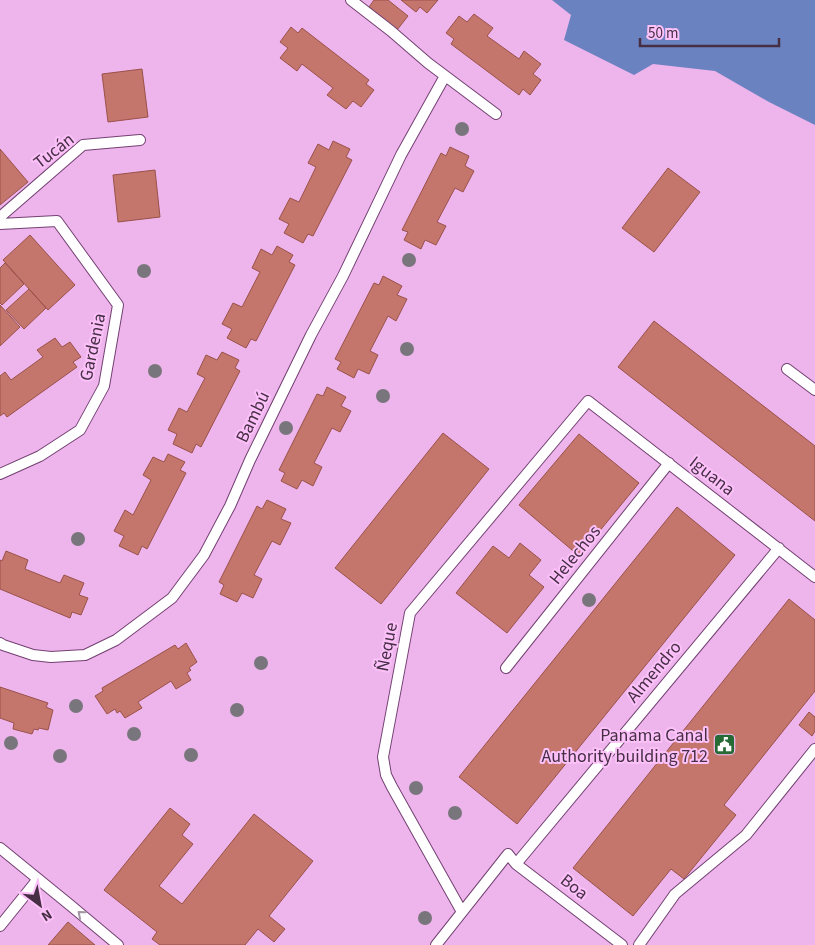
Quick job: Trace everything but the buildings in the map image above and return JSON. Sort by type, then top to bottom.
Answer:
[{"type":"lane","points":[[351,0],[392,31],[445,76],[496,114]]},
{"type":"lane","name":"Bambú","points":[[0,643],[33,655],[51,657],[85,655],[116,640],[172,598],[204,555],[230,506],[250,460],[343,276],[400,155],[445,76]]},
{"type":"lane","name":"Tucán","points":[[0,217],[83,146],[140,140]]},
{"type":"lane","name":"Gardenia","points":[[0,224],[57,221],[118,305],[104,386],[80,430],[40,456],[0,474]]},
{"type":"lane","points":[[787,369],[815,390]]},
{"type":"lane","name":"Iguana","points":[[588,401],[815,576]]},
{"type":"lane","name":"Ñeque","points":[[462,912],[386,775],[383,757],[410,613],[588,401]]},
{"type":"lane","name":"Helechos","points":[[506,668],[669,463]]},
{"type":"lane","name":"Almendro","points":[[516,864],[778,548]]},
{"type":"lane","points":[[639,945],[675,894],[746,835],[815,749]]},
{"type":"lane","points":[[0,848],[118,945]]},
{"type":"lane","name":"Boa","points":[[462,912],[508,854],[516,864],[622,945]]},
{"type":"lane","points":[[0,926],[38,879]]},
{"type":"lane","points":[[436,945],[462,912]]},
{"type":"water","points":[[552,0],[815,0],[815,125],[769,102],[715,71],[653,64],[634,75],[564,40],[571,15]]},
{"type":"place","name":"Panama Canal Authority building 712","points":[[724,745]]}]
